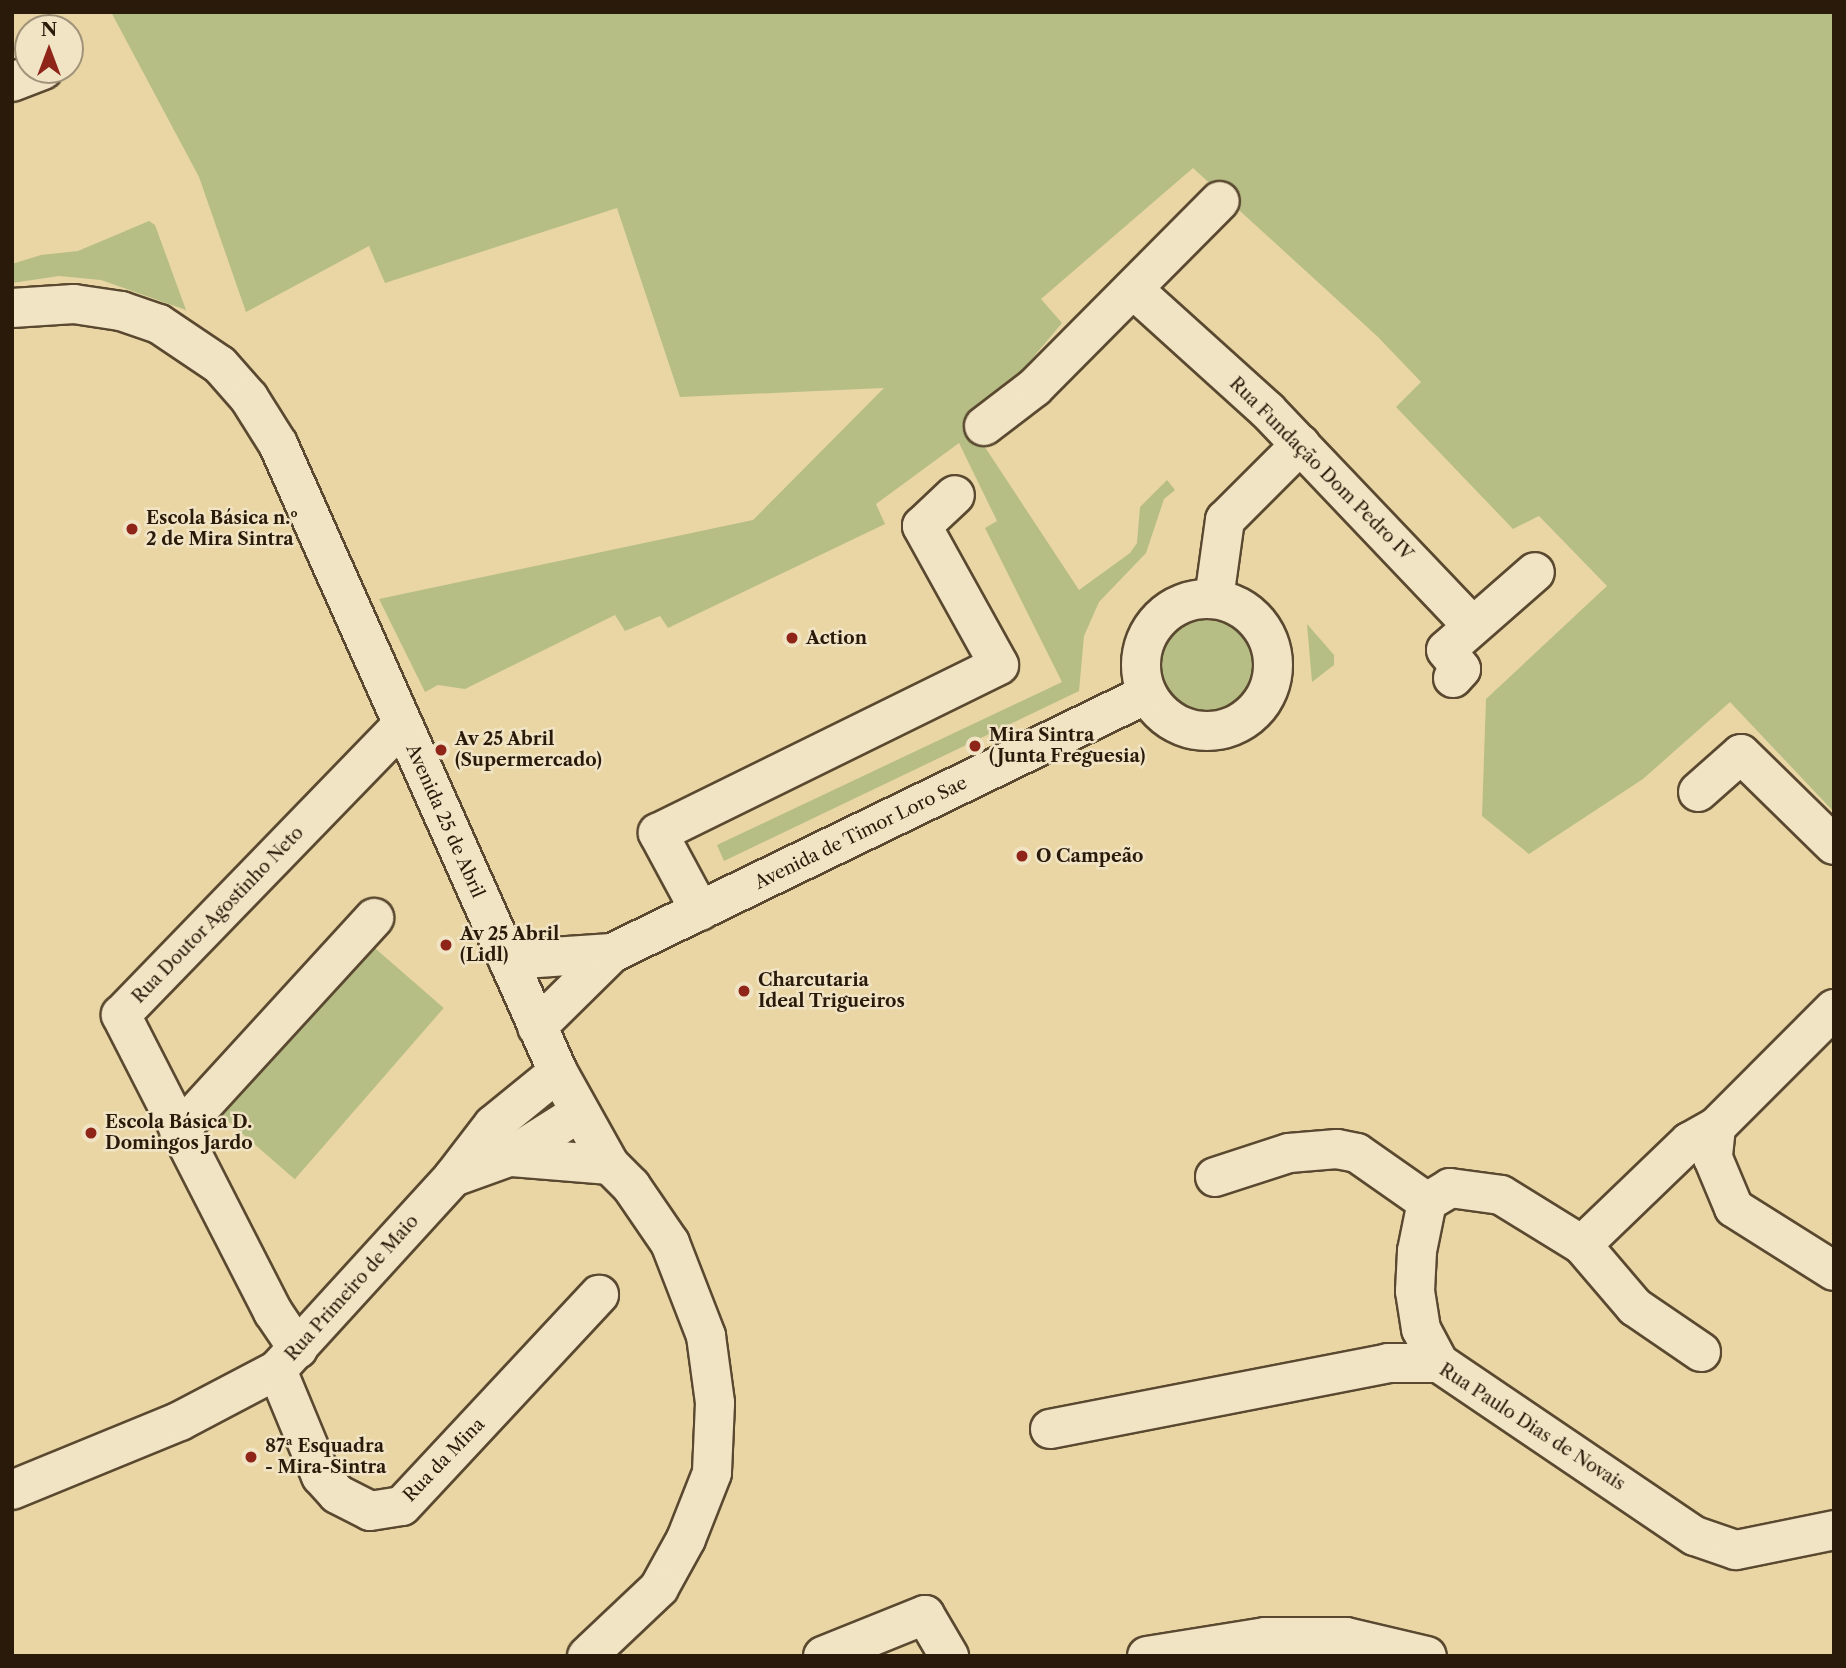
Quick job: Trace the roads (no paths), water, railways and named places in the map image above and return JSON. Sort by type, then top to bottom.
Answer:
[{"type":"street","points":[[984,426],[1035,387],[1220,201]]},
{"type":"street","name":"Rua Fundação Dom Pedro IV","points":[[1133,289],[1301,444],[1457,651],[1535,572]]},
{"type":"street","name":"Avenida 25 de Abril","points":[[12,307],[64,304],[121,312],[159,324],[220,365],[249,398],[278,444],[558,1072],[610,1166],[631,1186],[670,1243],[706,1336],[715,1402],[712,1473],[686,1539],[659,1588],[587,1656]]},
{"type":"street","points":[[1214,599],[1225,520],[1301,444]]},
{"type":"street","points":[[700,911],[658,833],[999,665],[922,526],[955,495]]},
{"type":"street","points":[[1214,599],[1238,606],[1264,632],[1274,668],[1268,692],[1254,712],[1233,727],[1208,732],[1173,721],[1147,694],[1142,654],[1148,635],[1175,607],[1214,599]]},
{"type":"street","name":"Avenida de Timor Loro Sae","points":[[537,1027],[612,953],[1147,694]]},
{"type":"street","name":"Rua Doutor Agostinho Neto","points":[[288,1359],[273,1312],[121,1015],[402,725]]},
{"type":"street","points":[[1698,792],[1741,754],[1834,845]]},
{"type":"street","points":[[179,1131],[374,918]]},
{"type":"street","name":"Avenida de Timor Loro Sae","points":[[508,960],[612,953]]},
{"type":"street","points":[[1582,1245],[1689,1142],[1716,1128],[1834,1009]]},
{"type":"street","name":"Rua Primeiro de Maio","points":[[12,1490],[180,1421],[288,1359],[453,1177],[494,1125],[558,1072]]},
{"type":"street","name":"Rua Primeiro de Maio","points":[[453,1177],[509,1157],[579,1113]]},
{"type":"street","points":[[1716,1128],[1713,1158],[1734,1208],[1834,1271]]},
{"type":"street","points":[[1215,1177],[1289,1153],[1337,1149],[1357,1153],[1427,1202]]},
{"type":"street","points":[[509,1157],[540,1156],[610,1166]]},
{"type":"street","points":[[1439,1363],[1421,1329],[1415,1291],[1417,1251],[1427,1202],[1450,1188],[1501,1195],[1582,1245],[1635,1307],[1701,1352]]},
{"type":"street","name":"Rua da Mina","points":[[288,1359],[321,1476],[337,1494],[370,1511],[402,1506],[599,1295]]},
{"type":"street","name":"Rua Paulo Dias de Novais","points":[[1050,1429],[1388,1363],[1439,1363],[1695,1536],[1736,1550],[1834,1530]]},
{"type":"street","points":[[823,1656],[925,1615],[949,1656]]},
{"type":"street","points":[[1147,1656],[1265,1637],[1346,1637],[1427,1656]]},
{"type":"place","name":"Escola Básica n.º 2 de Mira Sintra","points":[[132,529]]},
{"type":"place","name":"Action","points":[[792,638]]},
{"type":"place","name":"Mira Sintra (Junta Freguesia)","points":[[975,746]]},
{"type":"place","name":"Av 25 Abril (Supermercado)","points":[[441,750]]},
{"type":"place","name":"O Campeão","points":[[1022,856]]},
{"type":"place","name":"Av 25 Abril (Lidl)","points":[[446,945]]},
{"type":"place","name":"Charcutaria Ideal Trigueiros","points":[[744,991]]},
{"type":"place","name":"Escola Básica D. Domingos Jardo","points":[[91,1133]]},
{"type":"place","name":"87ª Esquadra - Mira-Sintra","points":[[251,1457]]}]
